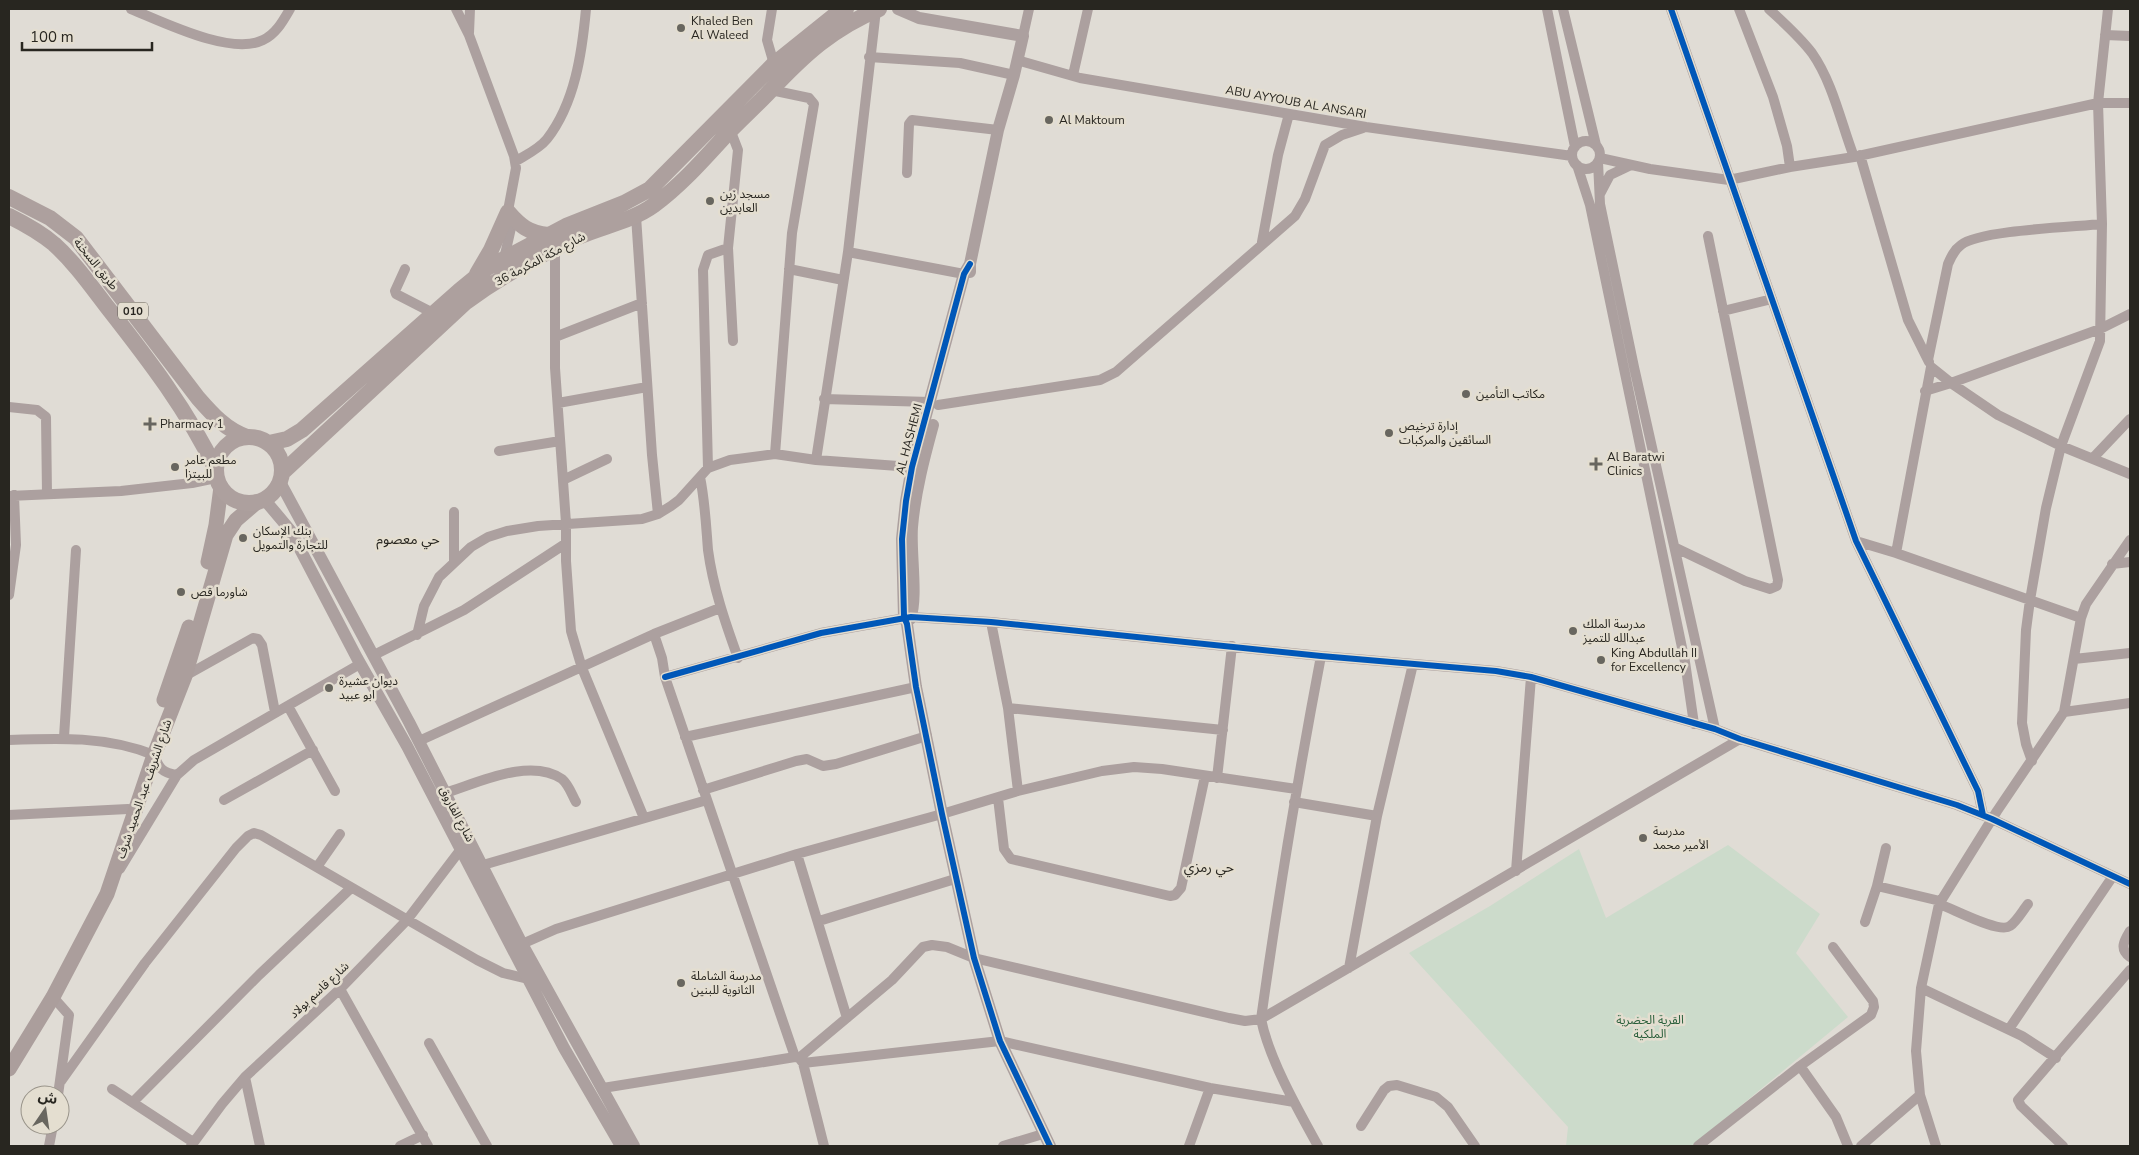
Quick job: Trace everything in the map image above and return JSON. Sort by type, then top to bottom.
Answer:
[{"type":"main road","name":"شارع مكة المكرمة 36","points":[[281,478],[466,302],[525,266],[566,226],[624,203],[650,189],[774,64],[835,15],[877,9]]},
{"type":"main road","name":"شارع مكة المكرمة 36","points":[[269,443],[287,439],[302,430],[475,278],[504,259],[551,242],[579,237],[636,216],[656,204],[686,178],[784,75],[854,12]]},
{"type":"main road","name":"طريق السخنة","points":[[9,197],[50,218],[76,238],[204,405],[234,432],[247,437]]},
{"type":"main road","points":[[475,278],[491,250],[508,212],[520,226],[551,242]]},
{"type":"main road","name":"طريق السخنة","points":[[9,216],[47,239],[73,263],[131,337],[180,405],[205,446],[218,479]]},
{"type":"main road","points":[[466,302],[472,289],[497,271],[504,259],[516,266],[525,266]]},
{"type":"main road","points":[[247,437],[258,438],[269,443],[277,452],[281,462],[281,478],[276,489],[261,500],[248,503],[228,495],[218,479],[217,462],[224,448],[238,438],[247,437]]},
{"type":"main road","name":"شارع الشريف عبد الحميد شرف","points":[[9,1069],[53,997],[101,907],[113,878],[208,563],[216,525],[218,479]]},
{"type":"main road","name":"شارع الشريف عبد الحميد شرف","points":[[9,1056],[74,944],[96,900],[150,753],[185,676],[226,535],[236,520],[261,500]]},
{"type":"street","points":[[131,9],[173,27],[236,46],[252,44],[263,40],[281,26],[290,9]]},
{"type":"street","points":[[456,9],[469,35],[516,161],[503,231],[502,250],[504,259]]},
{"type":"street","points":[[469,35],[470,9]]},
{"type":"street","points":[[516,161],[546,140],[568,100],[580,61],[586,9]]},
{"type":"street","points":[[772,9],[768,40],[774,64]]},
{"type":"street","points":[[816,460],[848,252],[869,57],[877,9]]},
{"type":"street","points":[[898,9],[919,18],[1023,36],[1029,9]]},
{"type":"street","points":[[1073,75],[1088,9]]},
{"type":"street","points":[[1547,9],[1575,156],[1590,205],[1685,662],[1694,724]]},
{"type":"street","points":[[1563,9],[1596,145],[1600,153],[1599,197],[1634,367],[1676,548],[1714,728]]},
{"type":"street","points":[[1671,9],[1856,541],[1978,791],[1987,817]]},
{"type":"street","points":[[1739,9],[1776,106],[1790,167]]},
{"type":"street","points":[[1769,9],[1805,44],[1813,55],[1836,104],[1857,156],[1908,320],[1929,364],[1951,383],[1998,415],[2061,446],[2130,474]]},
{"type":"street","points":[[2032,761],[2022,723],[2026,630],[2030,600],[2046,508],[2061,446],[2100,341],[2102,224],[2098,103],[2108,9]]},
{"type":"street","points":[[2105,35],[2130,36]]},
{"type":"street","name":"AL HASHEMI","points":[[1023,36],[998,130],[967,269],[970,275],[934,403],[912,467],[906,501],[908,619],[916,687],[955,879],[974,958],[1000,1041],[1043,1134]]},
{"type":"street","points":[[869,57],[960,63],[1014,75]]},
{"type":"street","name":"ABU AYYOUB AL ANSARI","points":[[1017,60],[1073,75],[1289,114],[1366,127],[1575,156]]},
{"type":"street","points":[[771,90],[809,98],[814,104],[797,194],[789,269],[775,454]]},
{"type":"street","points":[[1599,160],[1729,180],[1790,167],[1857,156],[2098,103],[2130,103]]},
{"type":"street","points":[[1262,242],[1278,155],[1289,114]]},
{"type":"street","points":[[907,173],[909,124],[912,120],[998,130]]},
{"type":"street","points":[[824,399],[934,403],[1100,380],[1116,372],[1262,242],[1295,216],[1305,199],[1325,145],[1342,135],[1366,127]]},
{"type":"street","points":[[729,131],[738,150],[728,248],[733,341]]},
{"type":"street","points":[[1575,156],[1582,141],[1596,145]]},
{"type":"street","points":[[1575,156],[1585,168],[1594,166],[1599,160]]},
{"type":"street","points":[[1599,197],[1610,175],[1632,165]]},
{"type":"street","points":[[636,216],[647,387],[658,514]]},
{"type":"street","points":[[1896,553],[1948,264],[1953,253],[1969,240],[1992,234],[2102,224]]},
{"type":"street","points":[[1676,548],[1745,581],[1770,590],[1777,586],[1778,580],[1708,236]]},
{"type":"street","points":[[551,242],[554,336],[564,480],[565,544],[570,627],[582,668],[644,818]]},
{"type":"street","points":[[708,468],[704,270],[708,255],[728,248]]},
{"type":"street","points":[[848,252],[967,269]]},
{"type":"street","points":[[405,268],[395,291],[396,294],[434,314]]},
{"type":"street","points":[[789,269],[843,280]]},
{"type":"street","points":[[1723,311],[1772,299]]},
{"type":"street","points":[[554,336],[642,303]]},
{"type":"street","points":[[1925,391],[2100,329],[2130,314]]},
{"type":"street","points":[[558,403],[647,387]]},
{"type":"street","name":"AL HASHEMI","points":[[907,533],[934,403]]},
{"type":"street","points":[[9,407],[37,410],[46,417],[47,494]]},
{"type":"street","points":[[2093,458],[2130,419]]},
{"type":"street","points":[[499,451],[560,441]]},
{"type":"street","points":[[417,635],[424,606],[439,577],[471,547],[488,537],[507,531],[566,523],[642,519],[658,514],[679,500],[708,468],[730,460],[775,454],[816,460],[912,467]]},
{"type":"street","points":[[564,480],[607,459]]},
{"type":"street","points":[[700,477],[705,504],[708,550],[720,608],[738,658]]},
{"type":"street","name":"شارع الفاروق","points":[[281,478],[483,865],[522,944],[634,1146]]},
{"type":"street","points":[[9,595],[16,545],[12,496],[121,491],[218,479]]},
{"type":"street","name":"شارع الفاروق","points":[[261,500],[290,530],[358,661],[407,746],[564,1048],[622,1146]]},
{"type":"street","points":[[454,512],[454,564]]},
{"type":"street","points":[[1936,1146],[1920,1095],[1916,1051],[1921,988],[1940,903],[1987,817],[2032,761],[2064,712],[2081,618],[2092,593],[2130,540]]},
{"type":"street","points":[[1856,541],[1896,553],[2081,618]]},
{"type":"street","points":[[113,878],[178,775],[194,760],[288,706],[372,651],[417,635],[464,610],[565,544]]},
{"type":"street","points":[[64,737],[76,550]]},
{"type":"street","points":[[2112,564],[2130,562]]},
{"type":"street","points":[[418,741],[654,634],[720,608]]},
{"type":"street","points":[[665,677],[738,658],[821,633],[908,619],[990,622],[1496,672],[1531,677],[1694,724],[1714,728],[1740,739],[1957,805],[1987,817],[2130,884]]},
{"type":"street","points":[[990,622],[1008,708],[1018,791]]},
{"type":"street","points":[[654,634],[662,658],[665,677],[732,875],[799,1059],[824,1146]]},
{"type":"street","points":[[185,676],[253,638],[258,639],[262,645],[275,712]]},
{"type":"street","points":[[1218,778],[1232,646]]},
{"type":"street","points":[[2074,659],[2130,653]]},
{"type":"street","points":[[1318,1146],[1294,1102],[1265,1036],[1261,1019],[1264,984],[1296,789],[1321,656]]},
{"type":"street","points":[[1348,968],[1377,816],[1413,664]]},
{"type":"street","points":[[1516,871],[1531,677]]},
{"type":"street","points":[[686,737],[916,687]]},
{"type":"street","points":[[2064,712],[2130,703]]},
{"type":"street","points":[[288,706],[335,791]]},
{"type":"street","points":[[1008,708],[1223,730]]},
{"type":"street","points":[[483,865],[644,818],[796,761],[807,759],[823,766],[836,764],[926,736]]},
{"type":"street","points":[[9,740],[64,737],[104,741],[150,753],[160,769],[178,775]]},
{"type":"street","points":[[799,1059],[892,980],[923,947],[932,945],[947,947],[974,958],[1229,1018],[1261,1019],[1740,739]]},
{"type":"street","points":[[224,800],[313,750]]},
{"type":"street","points":[[522,944],[556,929],[797,854],[1018,791],[1118,768],[1162,769],[1296,789]]},
{"type":"street","points":[[445,793],[513,772],[528,770],[542,772],[562,779],[567,784],[576,802]]},
{"type":"street","points":[[998,798],[1004,849],[1011,859],[1170,896],[1176,895],[1181,888],[1204,776]]},
{"type":"street","points":[[1294,802],[1377,816]]},
{"type":"street","points":[[9,814],[128,809]]},
{"type":"street","points":[[61,1081],[181,916],[248,836],[257,833],[490,967],[528,979]]},
{"type":"street","points":[[317,868],[340,834]]},
{"type":"street","points":[[1865,922],[1877,886],[1886,848]]},
{"type":"street","name":"شارع قاسم بولاد","points":[[192,1144],[222,1104],[245,1078],[340,989],[407,920],[461,850]]},
{"type":"street","points":[[797,854],[819,921],[847,1018]]},
{"type":"street","points":[[2009,1029],[2113,876]]},
{"type":"street","points":[[819,921],[955,879]]},
{"type":"street","points":[[1877,886],[1940,903],[1992,926],[2003,928],[2010,926],[2028,904]]},
{"type":"street","points":[[133,1102],[259,975],[352,888]]},
{"type":"street","points":[[2130,931],[2124,940],[2123,947],[2124,952],[2130,957]]},
{"type":"street","points":[[1698,1146],[1800,1066],[1871,1014],[1873,1011],[1873,1001],[1833,947]]},
{"type":"street","points":[[2063,1146],[2021,1106],[2018,1100],[2130,970]]},
{"type":"street","points":[[1921,988],[2009,1029],[2056,1058]]},
{"type":"street","points":[[340,989],[428,1146]]},
{"type":"street","points":[[53,997],[69,1015],[60,1085]]},
{"type":"street","points":[[603,1088],[799,1059],[1000,1041],[1210,1088],[1294,1102]]},
{"type":"street","points":[[564,1048],[576,1042]]},
{"type":"street","points":[[429,1043],[487,1146]]},
{"type":"street","points":[[1800,1066],[1836,1117],[1848,1146]]},
{"type":"street","points":[[245,1078],[260,1146]]},
{"type":"street","points":[[1361,1126],[1384,1090],[1389,1086],[1397,1085],[1436,1097],[1448,1107],[1475,1146]]},
{"type":"street","points":[[1188,1146],[1210,1088]]},
{"type":"street","points":[[112,1089],[192,1144]]},
{"type":"street","points":[[1861,1146],[1920,1095]]},
{"type":"street","points":[[1003,1146],[1043,1134],[1050,1146]]},
{"type":"street","points":[[400,1146],[423,1135]]},
{"type":"green space","name":"القرية الحضرية الملكية","points":[[1728,845],[1820,914],[1796,953],[1848,1017],[1692,1146],[1566,1146],[1568,1127],[1409,953],[1490,906],[1579,849],[1606,918]]},
{"type":"cycle path","points":[[1671,9],[1856,541],[1978,791],[1983,815]]},
{"type":"cycle path","points":[[970,264],[964,274],[912,467],[902,539],[904,617],[907,624],[916,687],[942,814],[974,958],[1000,1041],[1050,1146]]},
{"type":"cycle path","points":[[665,677],[821,633],[911,617],[991,622],[1321,656],[1496,671],[1531,677],[1715,729],[1740,739],[1957,805],[1992,819],[2130,884]]},
{"type":"place","name":"Khaled Ben Al Waleed","points":[[681,28]]},
{"type":"place","name":"Al Maktoum","points":[[1049,120]]},
{"type":"place","name":"مسجد زين العابدين","points":[[710,201]]},
{"type":"place","name":"مكاتب التأمين","points":[[1466,394]]},
{"type":"place","name":"Pharmacy 1","points":[[150,424]]},
{"type":"place","name":"إدارة ترخيص السائقين والمركبات","points":[[1389,433]]},
{"type":"place","name":"Al Baratwi Clinics","points":[[1596,464]]},
{"type":"place","name":"مطعم عامر للبيتزا","points":[[175,467]]},
{"type":"place","name":"بنك الإسكان للتجارة والتمويل","points":[[243,538]]},
{"type":"place","name":"شاورما قص","points":[[181,592]]},
{"type":"place","name":"مدرسة الملك عبدالله للتميز","points":[[1573,631]]},
{"type":"place","name":"King Abdullah II for Excellency","points":[[1601,660]]},
{"type":"place","name":"ديوان عشيرة ابو عبيد","points":[[329,688]]},
{"type":"place","name":"مدرسة الأمير محمد","points":[[1643,838]]},
{"type":"place","name":"مدرسة الشاملة الثانوية للبنين","points":[[681,983]]},
{"type":"district","name":"حي معصوم","points":[[408,539]]},
{"type":"district","name":"حي رمزي","points":[[1209,867]]}]
